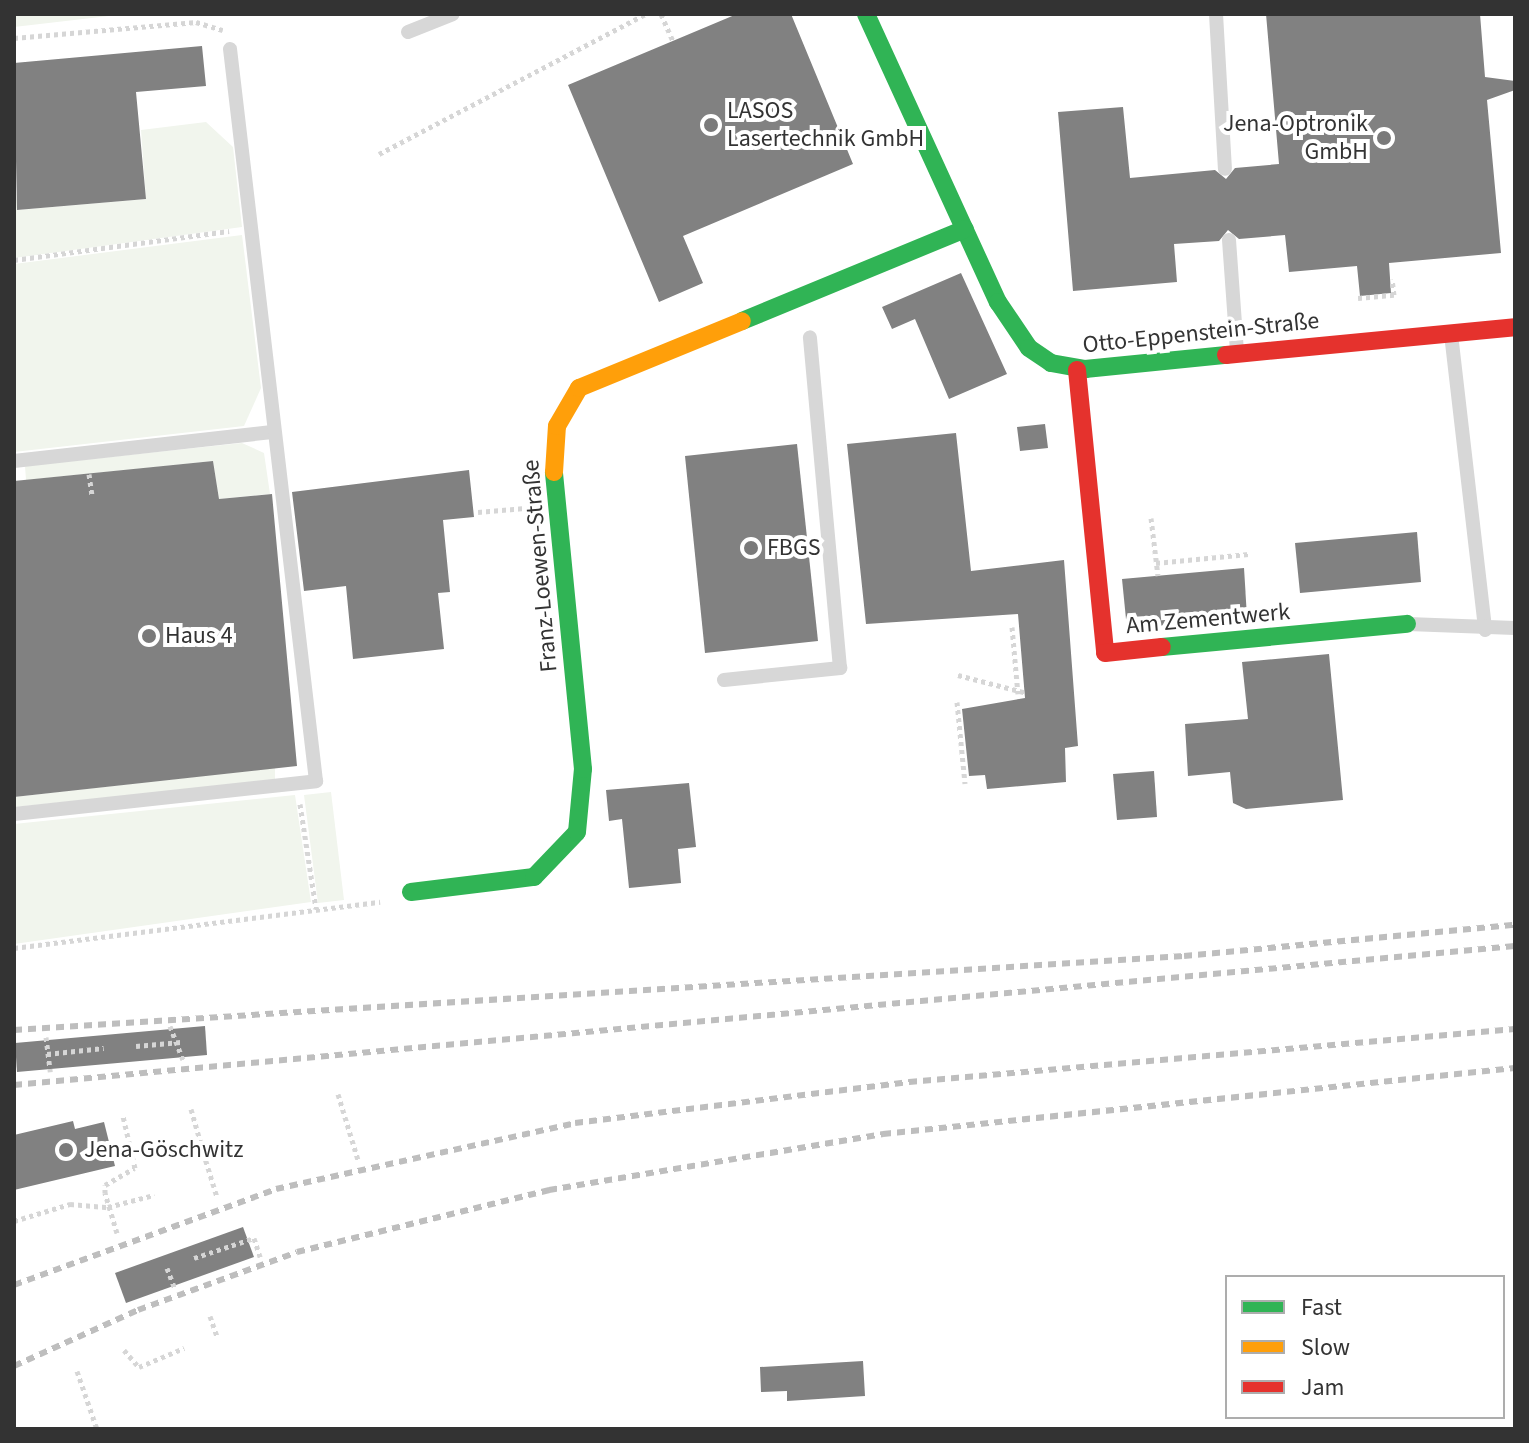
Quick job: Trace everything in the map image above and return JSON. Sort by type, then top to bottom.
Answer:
[{"type":"street","name":"Otto-Eppenstein-Straße","points":[[866,14],[1012,327],[1038,356],[1077,370],[1515,327]]},
{"type":"street","name":"Franz-Loewen-Straße","points":[[411,892],[534,877],[577,832],[583,769],[552,456],[557,426],[579,388],[965,229]]},
{"type":"street","name":"Am Zementwerk","points":[[1077,370],[1105,653],[1407,624]]},
{"type":"lane","points":[[408,32],[453,14]]},
{"type":"lane","points":[[1216,14],[1225,169]]},
{"type":"lane","points":[[14,814],[316,781],[230,49]]},
{"type":"lane","points":[[1229,240],[1237,353]]},
{"type":"lane","points":[[1451,333],[1485,630]]},
{"type":"lane","points":[[724,680],[840,668],[810,337]]},
{"type":"lane","points":[[14,461],[274,432]]},
{"type":"lane","points":[[1407,624],[1485,630],[1515,628]]},
{"type":"path","points":[[379,154],[646,14]]},
{"type":"path","points":[[661,14],[673,41]]},
{"type":"path","points":[[14,38],[211,22],[227,35],[230,49]]},
{"type":"path","points":[[14,260],[250,228]]},
{"type":"path","points":[[1358,298],[1376,300],[1394,295],[1392,279]]},
{"type":"path","points":[[478,512],[514,509]]},
{"type":"path","points":[[1151,518],[1158,576]]},
{"type":"path","points":[[1156,563],[1249,554]]},
{"type":"path","points":[[1012,627],[1018,694]]},
{"type":"path","points":[[958,675],[1018,694],[1027,693]]},
{"type":"path","points":[[957,702],[965,784]]},
{"type":"path","points":[[297,783],[316,909]]},
{"type":"path","points":[[14,948],[396,901],[411,892]]},
{"type":"path","points":[[170,1026],[181,1042],[183,1060]]},
{"type":"path","points":[[46,1037],[50,1072]]},
{"type":"path","points":[[136,1046],[181,1042]]},
{"type":"path","points":[[47,1054],[104,1048]]},
{"type":"path","points":[[338,1094],[358,1160]]},
{"type":"path","points":[[191,1109],[217,1197]]},
{"type":"path","points":[[117,1233],[108,1207],[105,1185],[135,1168],[123,1116]]},
{"type":"path","points":[[172,1153],[201,1145]]},
{"type":"path","points":[[14,1221],[70,1204],[108,1207],[154,1195]]},
{"type":"path","points":[[194,1258],[254,1238],[260,1257]]},
{"type":"path","points":[[167,1268],[175,1289]]},
{"type":"path","points":[[210,1316],[217,1336]]},
{"type":"path","points":[[124,1350],[139,1367],[184,1348]]},
{"type":"path","points":[[77,1371],[97,1429]]},
{"type":"shaded area","points":[[14,14],[126,14],[14,27]]},
{"type":"shaded area","points":[[206,122],[233,147],[242,227],[14,258],[14,174],[18,210],[146,199],[141,130]]},
{"type":"shaded area","points":[[242,235],[261,388],[244,426],[14,452],[14,264]]},
{"type":"shaded area","points":[[242,443],[264,453],[270,494],[219,499],[213,461],[26,480],[25,466]]},
{"type":"shaded area","points":[[275,768],[275,781],[14,807],[14,797]]},
{"type":"shaded area","points":[[331,792],[344,900],[318,903],[304,795]]},
{"type":"shaded area","points":[[295,795],[311,902],[14,944],[14,824]]},
{"type":"building","name":"LASOS Lasertechnik GmbH","points":[[737,14],[791,14],[853,164],[683,236],[703,283],[659,302],[568,85]]},
{"type":"building","name":"Jena-Optronik GmbH","points":[[1266,14],[1480,14],[1485,77],[1515,81],[1515,90],[1487,100],[1501,253],[1389,263],[1391,293],[1360,296],[1357,266],[1289,272],[1285,235],[1239,239],[1228,230],[1219,241],[1174,244],[1177,282],[1073,291],[1058,112],[1123,107],[1130,178],[1215,170],[1226,179],[1235,168],[1279,164]]},
{"type":"building","points":[[202,46],[206,86],[136,92],[146,199],[17,210],[14,63]]},
{"type":"building","points":[[961,273],[1007,374],[949,399],[915,319],[892,329],[882,307]]},
{"type":"building","points":[[1045,424],[1048,448],[1020,451],[1017,427]]},
{"type":"building","points":[[956,433],[971,571],[1064,560],[1078,746],[1065,748],[1066,782],[987,789],[985,775],[969,776],[962,709],[1025,698],[1018,614],[866,624],[847,444]]},
{"type":"building","name":"FBGS","points":[[797,444],[818,641],[705,653],[685,456]]},
{"type":"building","name":"Haus 4","points":[[213,461],[219,499],[272,494],[297,766],[14,797],[14,481]]},
{"type":"building","points":[[469,470],[474,517],[443,520],[450,592],[438,593],[444,649],[353,659],[346,586],[304,591],[292,492]]},
{"type":"building","points":[[1417,532],[1421,582],[1300,593],[1295,543]]},
{"type":"building","points":[[1244,568],[1247,617],[1127,629],[1122,579]]},
{"type":"building","points":[[1329,654],[1343,800],[1246,809],[1233,803],[1230,772],[1188,776],[1185,724],[1248,719],[1242,662]]},
{"type":"building","points":[[1154,771],[1157,817],[1117,820],[1113,774]]},
{"type":"building","points":[[689,783],[696,847],[678,849],[681,883],[629,888],[622,819],[609,821],[606,790]]},
{"type":"building","points":[[205,1026],[207,1055],[17,1072],[15,1043]]},
{"type":"building","points":[[73,1121],[75,1129],[104,1122],[115,1166],[14,1190],[14,1135]]},
{"type":"building","points":[[243,1227],[254,1257],[126,1303],[115,1273]]},
{"type":"building","points":[[863,1361],[865,1396],[787,1401],[787,1391],[761,1392],[760,1367]]},
{"type":"railway","points":[[14,1030],[1184,956],[1515,925]]},
{"type":"railway","points":[[14,1085],[1515,946]]},
{"type":"railway","points":[[14,1285],[276,1189],[575,1123],[909,1082],[1515,1029]]},
{"type":"railway","points":[[14,1366],[138,1310],[297,1252],[549,1190],[883,1134],[1515,1068]]},
{"type":"traffic: fast","points":[[866,14],[998,302],[1029,348],[1051,363],[1085,369],[1226,355]]},
{"type":"traffic: fast","points":[[742,321],[965,229]]},
{"type":"traffic: fast","points":[[411,892],[534,877],[577,832],[583,769],[554,472]]},
{"type":"traffic: fast","points":[[1162,647],[1407,624]]},
{"type":"traffic: slow","points":[[554,472],[557,426],[579,388],[742,321]]},
{"type":"traffic: jam","points":[[1226,355],[1515,327]]},
{"type":"traffic: jam","points":[[1077,370],[1105,653],[1162,647]]},
{"type":"place","name":"LASOS Lasertechnik GmbH","points":[[711,125]]},
{"type":"place","name":"Jena-Optronik GmbH","points":[[1384,138]]},
{"type":"place","name":"FBGS","points":[[751,548]]},
{"type":"place","name":"Haus 4","points":[[149,636]]},
{"type":"place","name":"Jena-Göschwitz","points":[[66,1150]]}]
